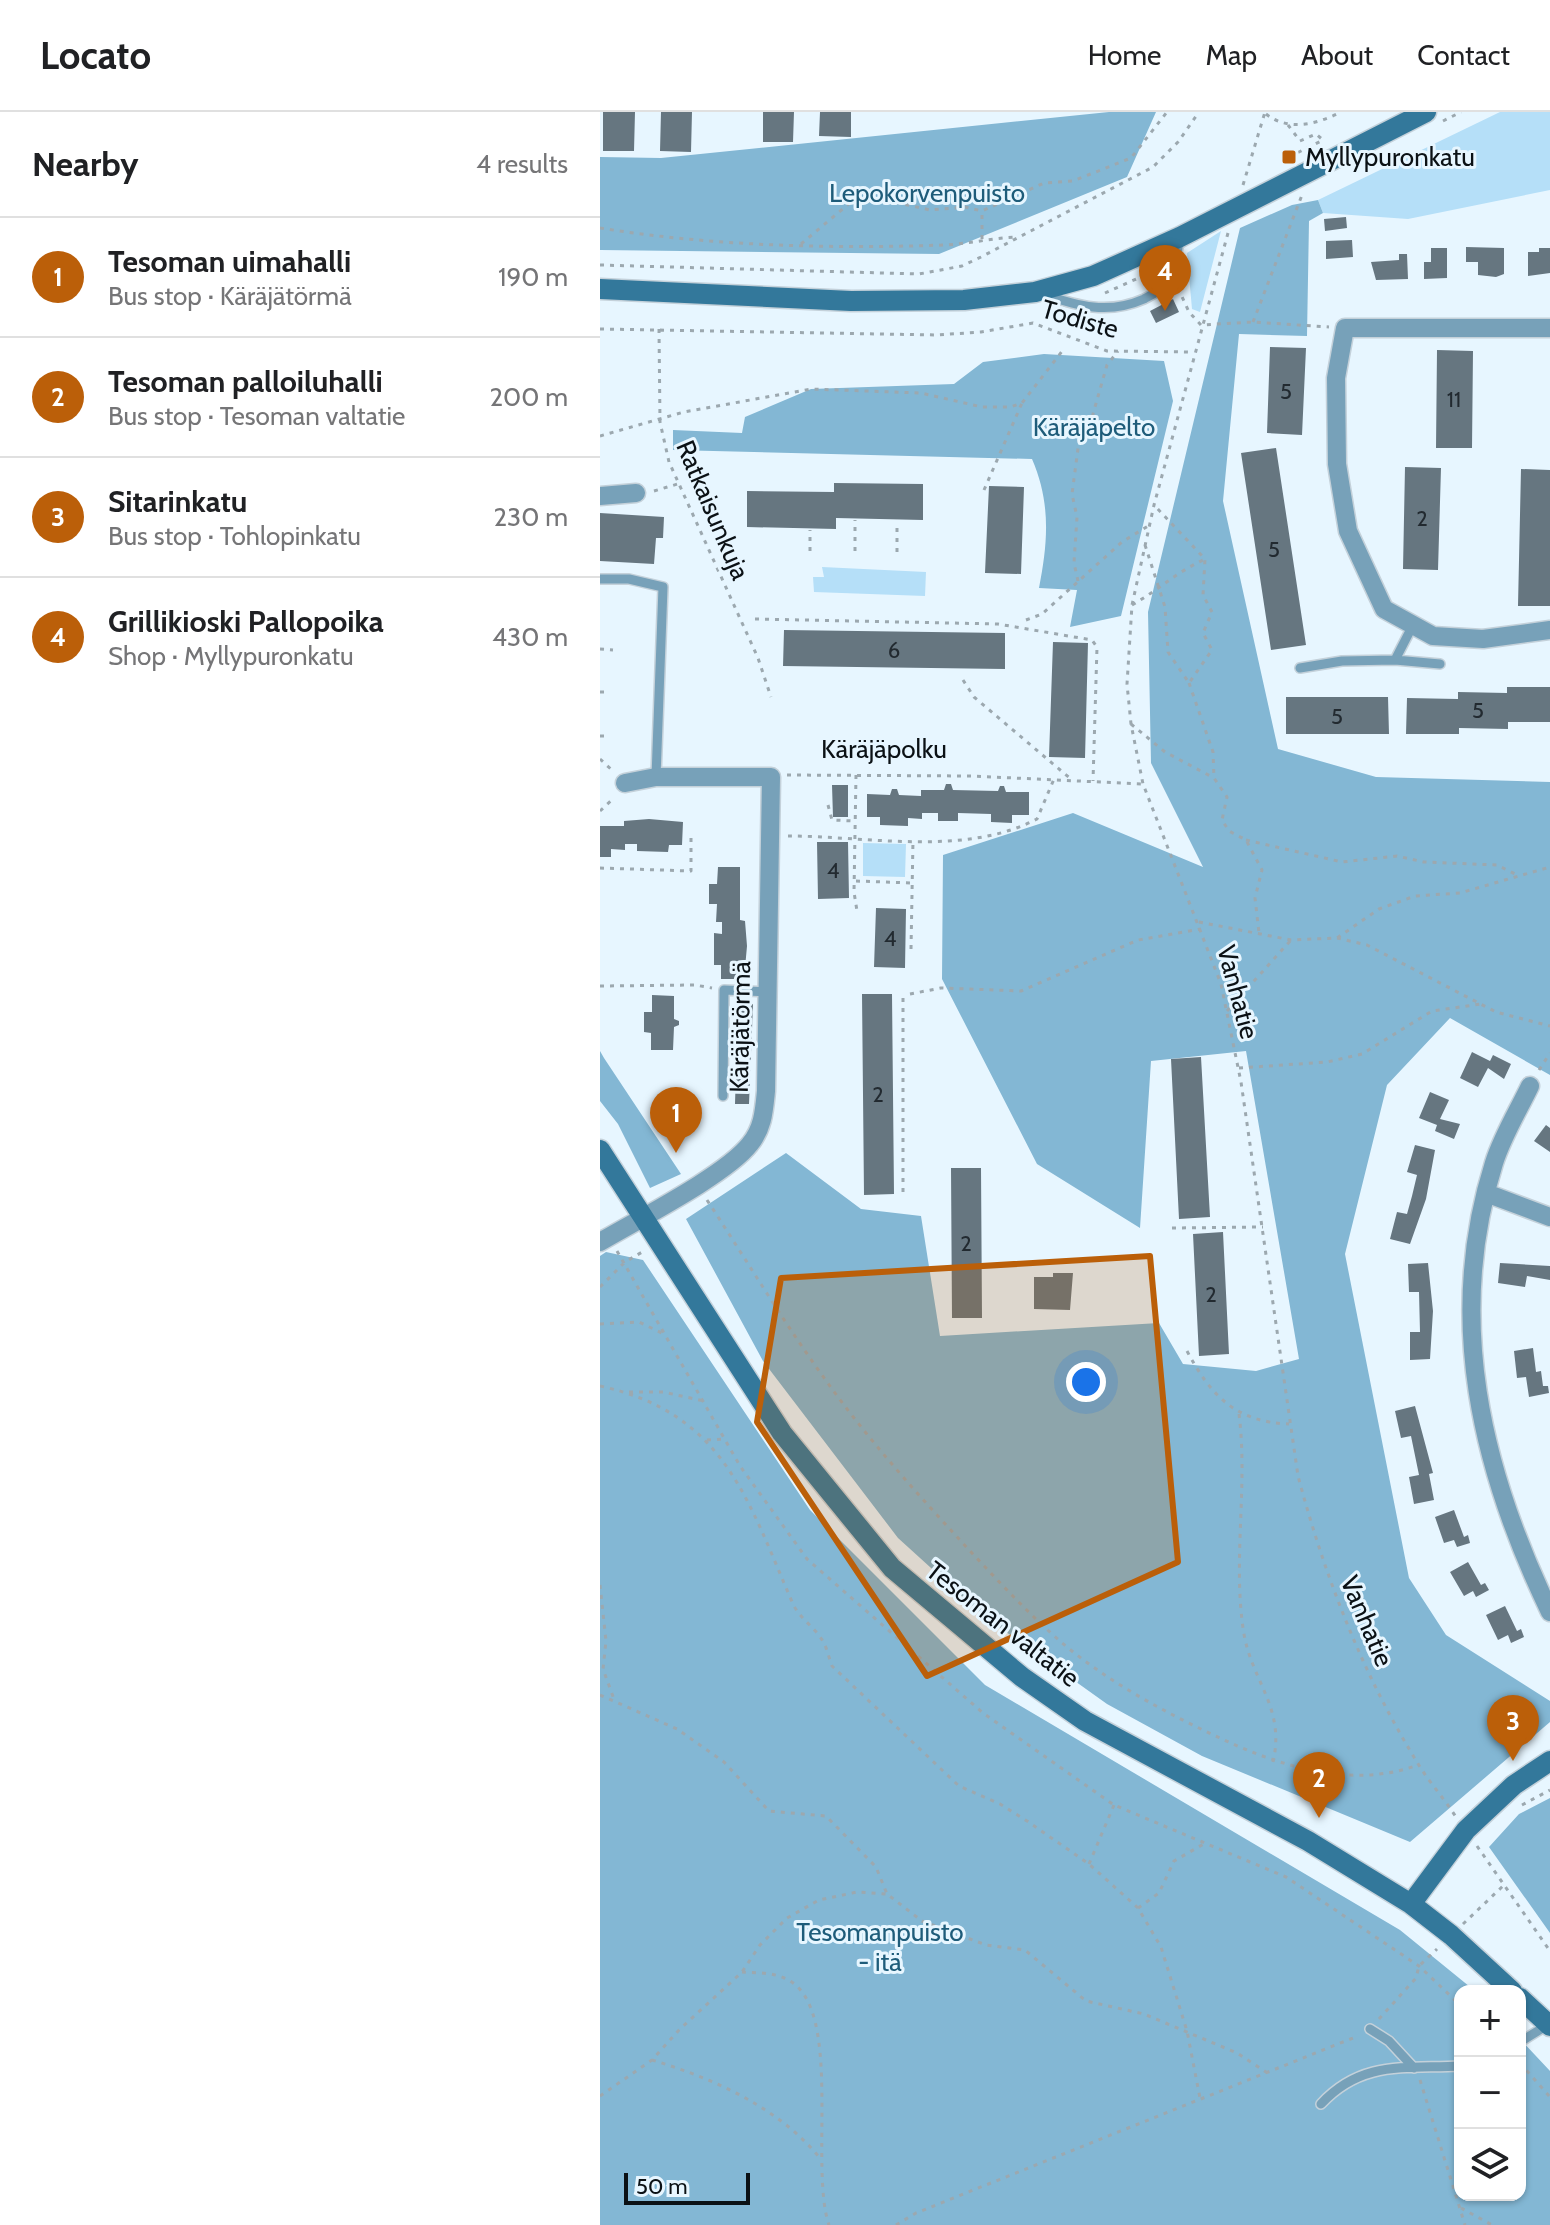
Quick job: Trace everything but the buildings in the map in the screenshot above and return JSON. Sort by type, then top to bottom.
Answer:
[{"type":"main road","points":[[600,289],[851,301],[964,300],[1035,292],[1093,276],[1430,119]]},
{"type":"main road","points":[[600,299],[678,295]]},
{"type":"main road","name":"Tesoman valtatie","points":[[600,1150],[657,1244],[782,1433],[892,1568],[1022,1677],[1085,1721],[1308,1841],[1411,1904],[1451,1935],[1505,1985]]},
{"type":"main road","points":[[1411,1904],[1466,1830],[1514,1785],[1550,1761]]},
{"type":"main road","points":[[1526,2004],[1549,2025]]},
{"type":"street","points":[[1550,328],[1345,328],[1336,378],[1337,464],[1348,531],[1384,609],[1433,636],[1483,639],[1550,630]]},
{"type":"street","points":[[600,496],[636,493]]},
{"type":"street","points":[[625,783],[656,777],[771,777]]},
{"type":"street","name":"Käräjätörmä","points":[[600,1242],[736,1157],[759,1129],[766,1091],[771,777]]},
{"type":"street","points":[[1530,1086],[1495,1160],[1486,1193],[1471,1262],[1469,1314],[1475,1384],[1502,1489],[1550,1612]]},
{"type":"street","points":[[1486,1193],[1550,1217]]},
{"type":"lane","points":[[1035,292],[1081,306],[1118,309],[1151,295],[1168,280],[1180,237]]},
{"type":"lane","points":[[600,579],[629,579],[663,587],[656,777]]},
{"type":"lane","points":[[1395,660],[1413,625]]},
{"type":"lane","points":[[1300,668],[1342,661],[1395,660],[1440,664]]},
{"type":"lane","points":[[723,1096],[724,990],[767,992]]},
{"type":"lane","points":[[1526,2038],[1549,2025]]},
{"type":"lane","points":[[1370,2029],[1389,2041],[1414,2068]]},
{"type":"lane","points":[[1321,2104],[1337,2088],[1367,2072],[1454,2066]]},
{"type":"path","points":[[799,245],[851,202],[890,201],[930,210],[965,207],[982,211],[1044,183],[1073,181],[1131,158],[1167,112]]},
{"type":"path","points":[[600,265],[919,274],[962,266],[1153,167],[1178,142],[1199,112]]},
{"type":"path","points":[[1240,192],[1265,112],[1288,125],[1300,141],[1316,134],[1323,140],[1289,157]]},
{"type":"path","points":[[1288,125],[1310,123],[1341,112]]},
{"type":"path","points":[[1430,119],[1461,112]]},
{"type":"path","points":[[1253,322],[1301,196],[1313,185]]},
{"type":"path","points":[[982,211],[982,239]]},
{"type":"path","name":"Vanhatie","points":[[1231,224],[1154,505],[1132,605],[1127,650],[1131,724],[1143,784],[1202,929],[1227,1011],[1263,1227],[1298,1476],[1331,1586],[1385,1707],[1418,1765],[1550,1951]]},
{"type":"path","points":[[600,228],[651,236],[799,245],[948,245],[1021,237]]},
{"type":"path","points":[[1105,293],[1154,271]]},
{"type":"path","points":[[1168,280],[1201,325],[1253,322],[1345,328]]},
{"type":"path","name":"Todiste","points":[[600,329],[909,334],[981,332],[1033,323],[1092,347],[1118,351],[1195,352]]},
{"type":"path","name":"Ratkaisunkuja","points":[[659,329],[660,422],[669,462],[758,658],[771,697]]},
{"type":"path","points":[[984,490],[1022,403],[1063,350]]},
{"type":"path","points":[[1078,581],[1074,563],[1077,517],[1072,494],[1079,441],[1089,428],[1107,365],[1118,351]]},
{"type":"path","points":[[600,436],[660,422],[684,412],[811,389],[921,393],[982,407],[1010,407],[1022,403]]},
{"type":"path","points":[[636,493],[681,483]]},
{"type":"path","points":[[1154,505],[1205,559],[1203,595],[1212,612],[1203,633],[1212,650],[1189,683]]},
{"type":"path","points":[[855,520],[855,551]]},
{"type":"path","points":[[897,523],[897,552]]},
{"type":"path","points":[[1026,620],[1042,614],[1122,542],[1149,525]]},
{"type":"path","points":[[810,530],[810,551]]},
{"type":"path","points":[[1145,545],[1161,588],[1168,652],[1189,683],[1213,752],[1214,778]]},
{"type":"path","points":[[1132,605],[1161,588],[1171,575],[1205,559]]},
{"type":"path","points":[[755,619],[998,624],[1092,640],[1097,647],[1093,781]]},
{"type":"path","points":[[600,649],[613,650]]},
{"type":"path","points":[[963,680],[974,697],[1073,780]]},
{"type":"path","points":[[600,692],[610,692]]},
{"type":"path","points":[[1131,724],[1165,752],[1214,778],[1227,797],[1222,820],[1229,831],[1246,840],[1342,862],[1397,856],[1424,862],[1497,865],[1517,875]]},
{"type":"path","points":[[600,736],[610,736]]},
{"type":"path","points":[[856,775],[854,881],[857,911]]},
{"type":"path","name":"Käräjäpolku","points":[[771,777],[856,775],[1143,784]]},
{"type":"path","points":[[769,835],[983,839],[1037,819],[1054,779]]},
{"type":"path","points":[[600,811],[625,783]]},
{"type":"path","points":[[828,805],[832,820],[855,821]]},
{"type":"path","points":[[600,868],[691,871],[691,833]]},
{"type":"path","points":[[911,949],[913,840]]},
{"type":"path","points":[[1246,840],[1262,870],[1255,898],[1259,933]]},
{"type":"path","points":[[1337,938],[1379,909],[1415,896],[1460,893],[1550,867]]},
{"type":"path","points":[[854,881],[912,883]]},
{"type":"path","points":[[1198,922],[1291,940],[1337,938],[1367,945],[1496,1012],[1550,1026]]},
{"type":"path","points":[[910,994],[941,988],[1021,991],[1138,940],[1202,929]]},
{"type":"path","points":[[1227,1011],[1291,940]]},
{"type":"path","points":[[600,986],[695,985],[724,990]]},
{"type":"path","points":[[903,992],[903,1192]]},
{"type":"path","points":[[1238,1068],[1327,1062],[1362,1054],[1432,1011],[1481,1004]]},
{"type":"path","points":[[1530,1086],[1550,1053]]},
{"type":"path","points":[[702,1194],[826,1381],[867,1434],[1017,1601],[1062,1642],[1114,1681],[1174,1716],[1273,1762],[1337,1774],[1400,1772],[1418,1765]]},
{"type":"path","points":[[1172,1228],[1263,1227]]},
{"type":"path","points":[[600,1287],[625,1262],[657,1244]]},
{"type":"path","points":[[600,1324],[639,1322],[666,1335]]},
{"type":"path","points":[[1187,1351],[1211,1393],[1239,1414],[1289,1424]]},
{"type":"path","points":[[600,1386],[625,1392],[680,1418],[707,1440],[747,1495],[795,1609],[823,1641],[832,1666],[959,1786],[1000,1804],[1089,1864],[1138,1908],[1161,1947],[1187,2031],[1200,2098]]},
{"type":"path","points":[[625,1392],[663,1392],[704,1401]]},
{"type":"path","points":[[1239,1414],[1243,1445],[1240,1587],[1243,1630],[1251,1664],[1276,1716],[1278,1738],[1273,1762]]},
{"type":"path","points":[[707,1440],[725,1439]]},
{"type":"path","points":[[600,1585],[606,1629],[603,1669],[615,1702]]},
{"type":"path","points":[[600,1695],[677,1729],[712,1754],[769,1811],[826,1816],[876,1867],[887,1894],[922,1921],[986,1945],[1025,1950],[1086,2001],[1144,2014],[1187,2031],[1237,2053],[1269,2074]]},
{"type":"path","points":[[1515,1808],[1550,1790]]},
{"type":"path","points":[[1089,1864],[1114,1805]]},
{"type":"path","points":[[1478,1849],[1488,1836]]},
{"type":"path","points":[[1138,1908],[1159,1893],[1174,1861],[1207,1842]]},
{"type":"path","points":[[600,2096],[652,2060],[679,2030],[742,1972],[760,1945],[787,1918],[819,1900],[857,1892],[887,1894]]},
{"type":"path","points":[[1543,1942],[1550,1936]]},
{"type":"path","points":[[896,2225],[916,2213],[1200,2098],[1269,2074],[1370,2029],[1416,1978],[1419,1966],[1454,1999]]},
{"type":"path","points":[[742,1972],[765,1973],[790,1981],[806,1997],[817,2018],[821,2048],[821,2159],[829,2225]]},
{"type":"path","points":[[652,2060],[702,2075],[767,2112],[821,2159]]},
{"type":"path","points":[[1526,2070],[1550,2097]]},
{"type":"path","points":[[1424,2090],[1465,2225]]},
{"type":"path","points":[[1461,2208],[1492,2225]]},
{"type":"highlighted area","points":[[1150,1256],[1178,1562],[927,1676],[757,1422],[781,1278]]},
{"type":"shaded area","points":[[1500,112],[1550,112],[1550,190],[1408,219],[1323,213],[1318,200]]},
{"type":"shaded area","points":[[1221,231],[1200,312],[1192,309],[1187,253]]},
{"type":"shaded area","points":[[822,567],[926,572],[925,596],[814,592],[813,577],[824,577]]},
{"type":"shaded area","points":[[863,843],[906,844],[905,877],[863,876]]},
{"type":"green space","name":"Lepokorvenpuisto","points":[[1109,112],[1156,112],[1127,177],[939,254],[600,250],[600,157],[661,158]]},
{"type":"green space","points":[[1318,200],[1323,213],[1309,221],[1307,336],[1239,334],[1223,501],[1278,749],[1376,777],[1550,782],[1550,1075],[1450,1018],[1387,1085],[1345,1254],[1409,1578],[1446,1635],[1550,1701],[1550,1722],[1410,1842],[1202,1756],[1107,1704],[985,1617],[898,1538],[763,1361],[686,1219],[786,1153],[861,1209],[921,1216],[940,1336],[1159,1323],[1183,1364],[1256,1371],[1299,1359],[1246,1051],[1151,1061],[1140,1228],[1037,1164],[942,979],[943,855],[1073,813],[1203,867],[1151,763],[1148,612],[1240,228],[1292,205]]},
{"type":"green space","name":"Käräjäpelto","points":[[1044,354],[1164,361],[1173,401],[1121,616],[1070,627],[1077,590],[1039,588],[1046,523],[1042,491],[1032,459],[673,450],[673,430],[742,433],[745,417],[811,389],[954,384],[983,362]]},
{"type":"green space","points":[[600,1051],[681,1174],[650,1188],[618,1124],[600,1101]]},
{"type":"green space","name":"Tesomanpuisto - itä","points":[[606,1252],[643,1260],[810,1510],[985,1685],[1400,1930],[1468,1985],[1454,1985],[1454,2201],[1526,2201],[1526,2045],[1550,2071],[1550,2225],[600,2225],[600,1256]]},
{"type":"green space","points":[[1550,1798],[1550,1933],[1489,1847],[1519,1814]]},
{"type":"place","name":"Myllypuronkatu","points":[[1289,157]]},
{"type":"place","name":"Grillikioski Pallopoika","points":[[1165,311]]},
{"type":"place","name":"Tesoman uimahalli","points":[[676,1153]]},
{"type":"place","name":"Sitarinkatu","points":[[1513,1761]]},
{"type":"place","name":"Tesoman palloiluhalli","points":[[1319,1818]]}]
